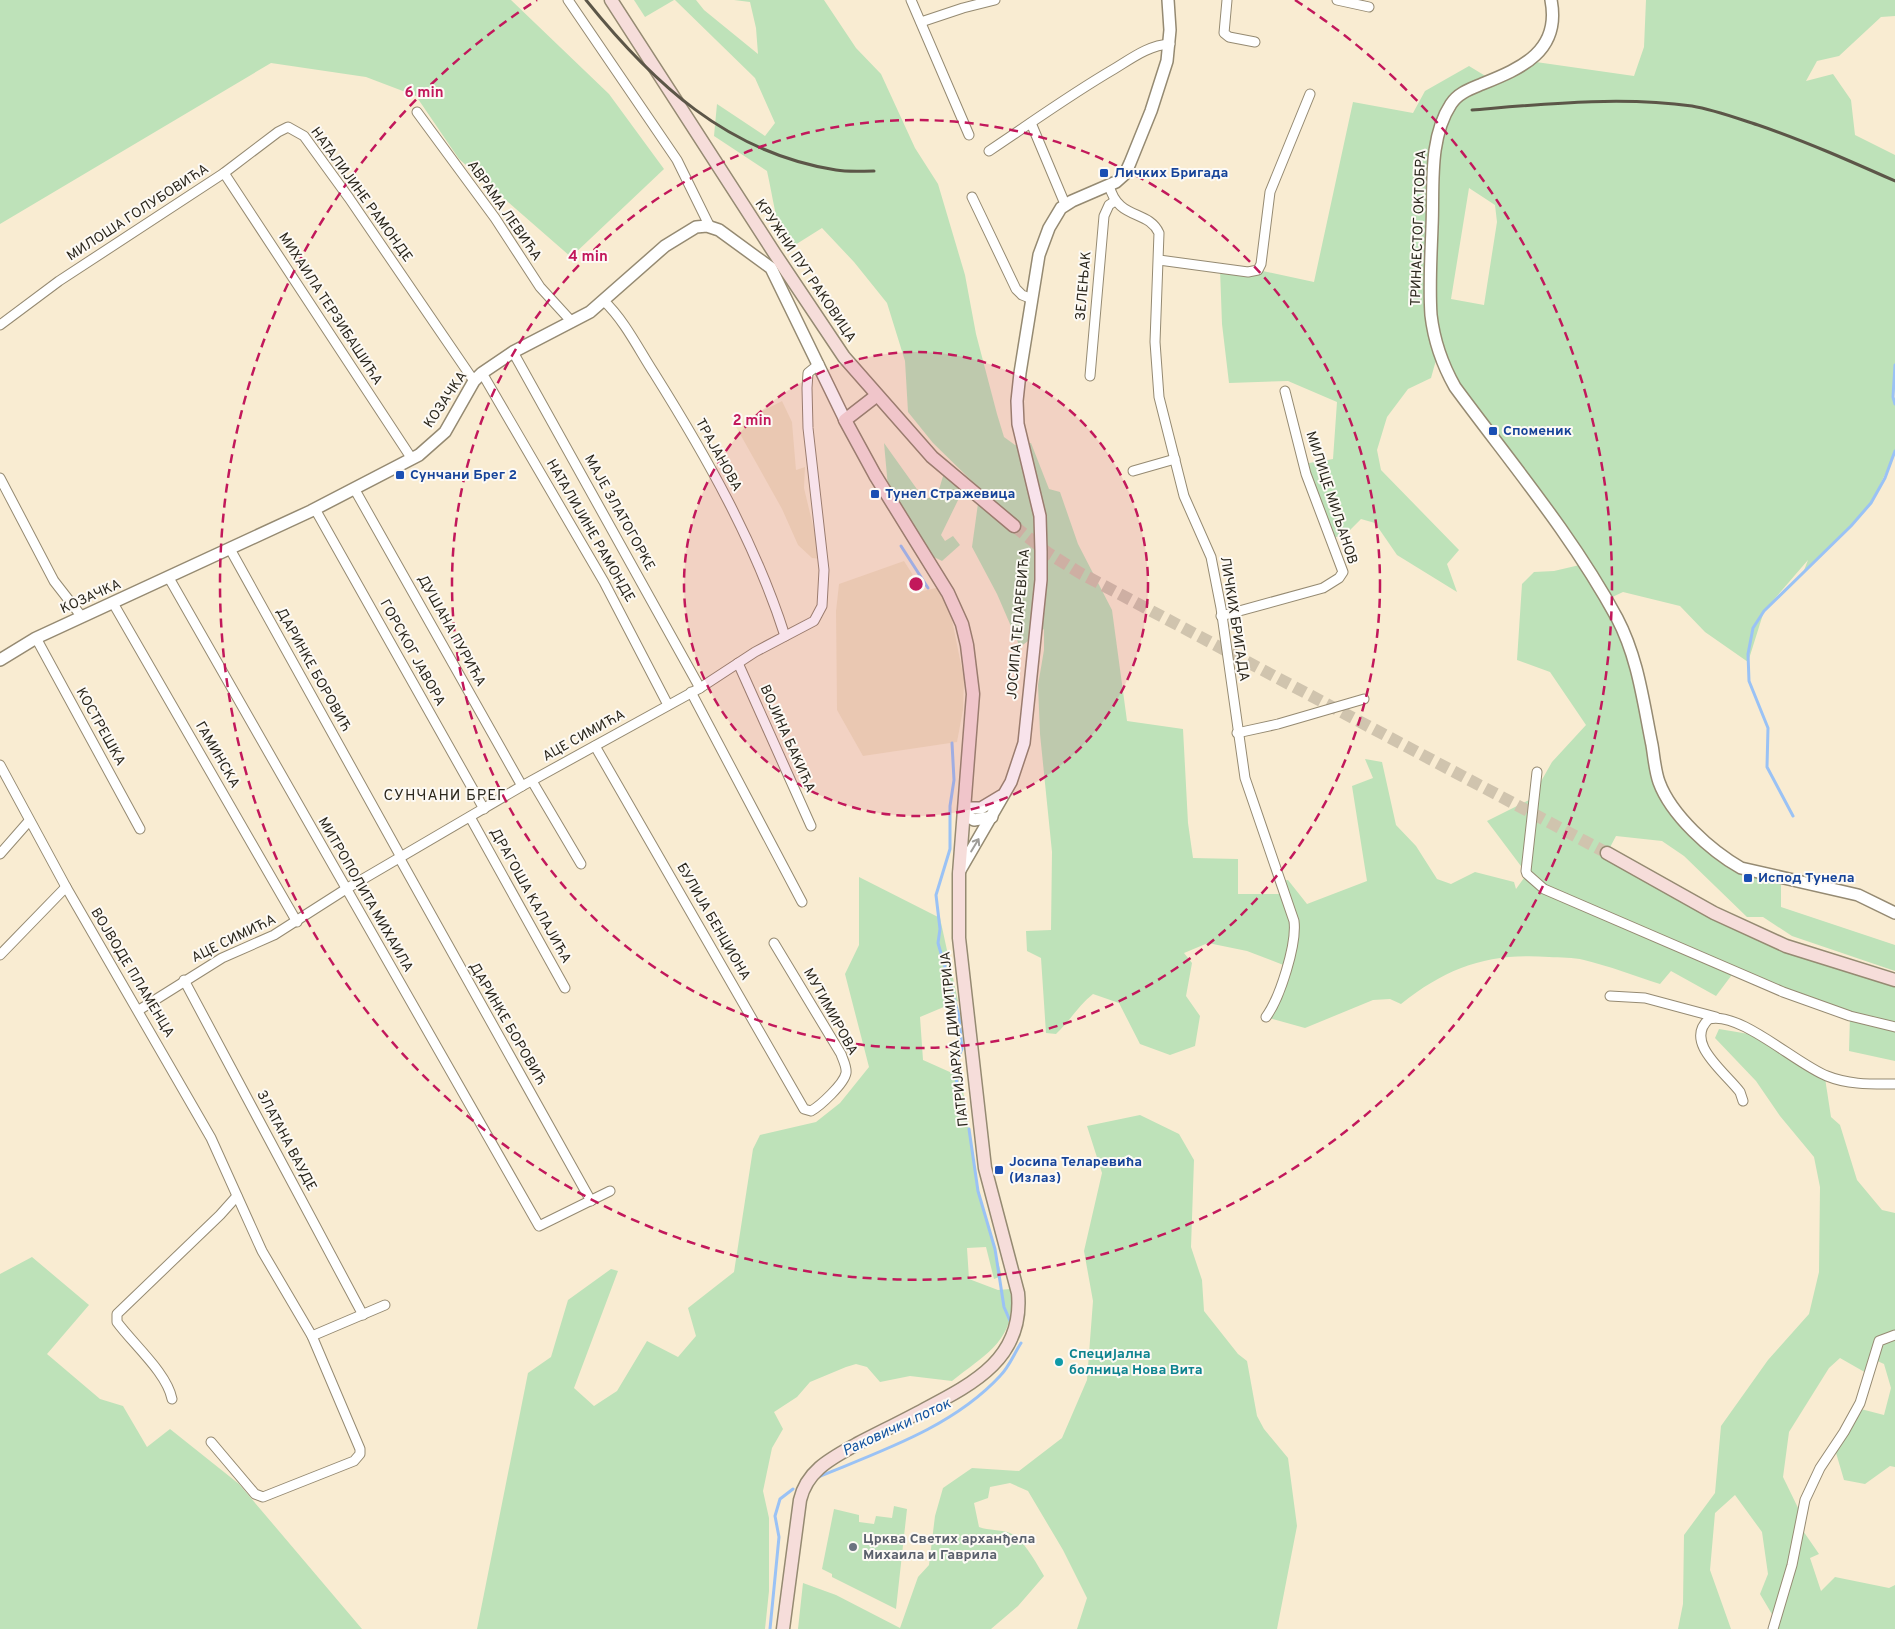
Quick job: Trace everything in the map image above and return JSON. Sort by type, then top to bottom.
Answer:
[{"type":"main road","name":"КРУЖНИ ПУТ РАКОВИЦА","points":[[611,0],[844,357],[876,396],[932,457],[1014,526]]},
{"type":"main road","points":[[845,420],[876,396]]},
{"type":"main road","name":"ПАТРИЈАРХА ДИМИТРИЈА","points":[[782,1629],[800,1500],[806,1481],[818,1467],[838,1454],[952,1395],[979,1378],[998,1361],[1008,1346],[1019,1314],[1018,1293],[990,1186],[982,1146],[959,938],[958,874],[973,694],[970,660],[962,624],[938,575],[875,475],[845,420]]},
{"type":"main road","points":[[1607,853],[1714,913],[1769,939],[1812,955],[1895,980]]},
{"type":"street","points":[[568,0],[677,160],[710,227],[723,233],[771,268],[819,364]]},
{"type":"street","points":[[911,0],[968,135]]},
{"type":"street","points":[[921,22],[979,2],[995,0]]},
{"type":"street","points":[[1031,123],[1065,204],[1121,178],[1130,163],[1165,72],[1170,44],[1168,0]]},
{"type":"street","points":[[1226,0],[1224,33],[1229,37],[1255,42]]},
{"type":"street","points":[[1338,0],[1369,7]]},
{"type":"street","name":"ТРИНАЕСТОГ ОКТОБРА","points":[[1551,0],[1552,21],[1548,40],[1544,47],[1522,66],[1463,92],[1450,105],[1444,119],[1436,148],[1433,180],[1432,315],[1438,352],[1455,387],[1554,518],[1596,582],[1626,638],[1635,659],[1659,781],[1670,804],[1686,824],[1728,861],[1741,868],[1858,895],[1895,913]]},
{"type":"street","points":[[989,151],[1080,89],[1154,46],[1170,44]]},
{"type":"street","points":[[1159,260],[1248,272],[1258,270],[1261,264],[1270,192],[1310,94]]},
{"type":"street","name":"АВРАМА ЛЕВИЋА","points":[[417,112],[495,218],[540,287],[572,322]]},
{"type":"street","name":"МИЛОША ГОЛУБОВИЋА","points":[[0,325],[59,281],[224,173],[285,127],[292,128]]},
{"type":"street","name":"НАТАЛИЈИНЕ РАМОНДЕ","points":[[292,128],[304,136],[478,377],[600,573],[668,705]]},
{"type":"street","name":"МИХАИЛА ТЕРЗИБАШИЋА","points":[[224,173],[412,459]]},
{"type":"street","points":[[1109,185],[1115,201]]},
{"type":"street","points":[[972,197],[1016,289],[1022,295],[1032,299]]},
{"type":"street","name":"ЛИЧКИХ БРИГАДА","points":[[1115,201],[1157,228],[1160,239],[1155,360],[1159,397],[1184,496],[1209,552],[1221,616],[1245,778],[1295,926],[1282,987],[1266,1017]]},
{"type":"street","name":"ЗЕЛЕЊАК","points":[[1090,376],[1104,216],[1109,205],[1115,201]]},
{"type":"street","name":"ЈОСИПА ТЕЛАРЕВИЋА","points":[[958,874],[1005,793],[1016,769],[1024,743],[1041,580],[1040,516],[1018,424],[1020,373],[1039,255],[1052,221],[1065,204]]},
{"type":"street","name":"КОЗАЧКА","points":[[0,660],[36,638],[169,578],[355,490],[412,459],[445,432],[478,377],[514,352],[572,322],[604,301],[635,271],[677,237],[696,227],[710,227]]},
{"type":"street","name":"ТРАЈАНОВА","points":[[604,301],[630,335],[719,481],[771,596],[785,636]]},
{"type":"street","name":"МАЈЕ ЗЛАТОГОРКЕ","points":[[514,352],[700,688]]},
{"type":"street","name":"ПАТРИЈАРХА ДИМИТРИЈА","points":[[819,364],[832,398],[845,420]]},
{"type":"street","name":"АЦЕ СИМИЋА","points":[[139,1010],[184,980],[222,958],[274,935],[297,922],[346,889],[522,786],[700,688],[738,663],[814,621],[822,606],[822,551],[807,401],[808,373],[819,364]]},
{"type":"street","name":"МИЛИЦЕ МИЉАНОВ","points":[[1221,616],[1324,588],[1339,578],[1343,572],[1306,474],[1285,391]]},
{"type":"street","points":[[1133,471],[1175,459]]},
{"type":"street","points":[[0,478],[54,581],[82,617]]},
{"type":"street","name":"ДУШАНА ПУРИЋА","points":[[355,490],[522,786]]},
{"type":"street","name":"ГОРСКОГ ЈАВОРА","points":[[315,509],[484,809]]},
{"type":"street","name":"ДАРИНКЕ БОРОВИЋ","points":[[230,549],[591,1201]]},
{"type":"street","name":"МИТРОПОЛИТА МИХАИЛА","points":[[169,578],[538,1226],[591,1201]]},
{"type":"street","name":"ГАМИНСКА","points":[[113,603],[297,922]]},
{"type":"street","name":"КОСТРЕШКА","points":[[36,638],[140,829]]},
{"type":"street","name":"ВОЈИНА БАКИЋА","points":[[738,663],[811,826]]},
{"type":"street","points":[[691,692],[802,902]]},
{"type":"street","points":[[1237,732],[1278,724],[1364,700]]},
{"type":"street","name":"БУЛИЈА БЕНЦИОНА","points":[[595,746],[799,1101],[808,1110]]},
{"type":"street","name":"ВОЈВОДЕ ПЛАМЕНЦА","points":[[0,765],[66,887],[139,1010],[211,1138],[262,1251],[312,1336],[360,1449],[358,1458],[263,1497],[254,1494],[211,1442]]},
{"type":"street","points":[[1537,772],[1526,871],[1544,889],[1782,992],[1850,1016],[1895,1027]]},
{"type":"street","points":[[532,781],[580,864]]},
{"type":"street","points":[[964,811],[986,807],[1005,793]]},
{"type":"street","points":[[964,811],[972,820],[978,821],[992,817]]},
{"type":"street","name":"ДРАГОША КАЛАЈИЋА","points":[[470,817],[565,988]]},
{"type":"street","points":[[0,854],[30,821]]},
{"type":"street","points":[[0,955],[66,887]]},
{"type":"street","name":"МУТИМИРОВА","points":[[774,943],[841,1054],[846,1070],[843,1080],[818,1107],[808,1110]]},
{"type":"street","name":"ЗЛАТАНА ВАУДЕ","points":[[184,980],[363,1315]]},
{"type":"street","points":[[1610,996],[1645,998],[1716,1017],[1751,1030],[1826,1076],[1852,1084],[1895,1084]]},
{"type":"street","points":[[1716,1017],[1704,1023],[1699,1038],[1706,1052],[1740,1092],[1743,1101]]},
{"type":"street","points":[[591,1201],[610,1191]]},
{"type":"street","points":[[172,1399],[170,1389],[121,1328],[116,1318],[122,1308],[237,1196]]},
{"type":"street","points":[[312,1336],[385,1305]]},
{"type":"street","points":[[1772,1629],[1792,1564],[1805,1500],[1820,1468],[1844,1432],[1860,1403],[1879,1341],[1895,1335]]},
{"type":"shaded area","points":[[782,401],[792,422],[796,470],[805,467],[804,488],[821,559],[812,558],[798,545],[782,509],[735,425]]},
{"type":"shaded area","points":[[904,561],[923,591],[940,587],[950,610],[964,679],[963,710],[957,742],[863,756],[837,710],[836,611],[839,584]]},
{"type":"green space","points":[[0,0],[511,0],[609,94],[664,169],[571,257],[459,159],[416,96],[366,77],[271,63],[0,224]]},
{"type":"green space","points":[[634,0],[674,0],[645,17]]},
{"type":"green space","points":[[675,0],[696,0],[704,10],[758,54],[756,28],[750,2],[734,0],[824,0],[856,48],[881,74],[915,148],[938,184],[965,275],[976,334],[1004,437],[1015,445],[1031,443],[1049,489],[1060,492],[1078,544],[1112,610],[1127,721],[1183,729],[1188,823],[1193,858],[1238,859],[1238,894],[1283,894],[1279,881],[1288,880],[1307,904],[1367,881],[1352,786],[1373,778],[1365,759],[1382,762],[1396,825],[1416,846],[1437,879],[1451,884],[1475,872],[1514,882],[1516,889],[1527,874],[1487,821],[1531,799],[1552,762],[1586,725],[1550,672],[1517,660],[1522,584],[1534,572],[1554,571],[1584,564],[1438,353],[1431,378],[1408,389],[1387,417],[1377,450],[1381,470],[1459,550],[1447,564],[1457,592],[1397,555],[1375,523],[1361,519],[1347,533],[1331,539],[1303,464],[1333,459],[1337,402],[1288,381],[1229,383],[1222,324],[1220,269],[1258,270],[1314,282],[1353,102],[1413,113],[1425,91],[1469,66],[1492,80],[1529,61],[1634,76],[1644,47],[1646,0],[1895,0],[1895,16],[1881,17],[1839,56],[1817,61],[1806,81],[1833,74],[1851,100],[1855,135],[1895,155],[1895,365],[1893,397],[1895,404],[1895,454],[1871,503],[1845,532],[1803,573],[1808,560],[1764,611],[1748,662],[1705,632],[1680,606],[1623,592],[1606,600],[1626,638],[1659,781],[1670,804],[1729,861],[1768,875],[1781,885],[1781,907],[1895,945],[1895,971],[1792,936],[1763,917],[1747,917],[1684,856],[1662,841],[1616,836],[1607,853],[1714,913],[1895,980],[1895,1061],[1849,1051],[1850,1016],[1734,972],[1716,996],[1671,971],[1660,984],[1593,962],[1567,958],[1527,956],[1488,960],[1453,971],[1436,980],[1401,1004],[1390,999],[1373,1000],[1305,1028],[1266,1017],[1286,966],[1247,951],[1208,943],[1184,953],[1192,963],[1186,996],[1200,1016],[1195,1046],[1170,1055],[1140,1044],[1119,1003],[1093,994],[1056,1034],[1046,1033],[1041,958],[1027,951],[1026,931],[1051,930],[1052,852],[1040,734],[1038,685],[1044,650],[1044,629],[1020,647],[997,594],[972,547],[980,489],[933,443],[908,412],[905,361],[887,303],[854,262],[822,228],[787,250],[777,221],[767,171],[714,136],[717,104],[765,136],[775,123],[755,78]],"holes":[[[1469,188],[1495,205],[1497,222],[1484,305],[1451,299]]]},
{"type":"green space","points":[[884,443],[924,499],[937,496],[944,473],[962,492],[941,535],[945,541],[953,536],[960,545],[942,561],[934,557],[888,487]]},
{"type":"green space","points":[[859,877],[940,918],[958,1001],[920,1017],[923,1060],[961,1077],[978,1191],[1002,1276],[994,1279],[986,1247],[967,1248],[969,1279],[998,1290],[1010,1289],[1011,1306],[1009,1321],[1004,1333],[988,1353],[952,1381],[910,1376],[880,1382],[867,1367],[856,1364],[810,1382],[797,1397],[774,1412],[783,1429],[772,1448],[763,1491],[769,1518],[769,1591],[765,1629],[477,1629],[528,1373],[551,1357],[568,1300],[611,1269],[618,1271],[574,1388],[594,1406],[617,1391],[647,1341],[678,1357],[696,1336],[688,1308],[734,1272],[753,1149],[760,1135],[816,1122],[840,1103],[869,1067],[845,974],[859,945]]},
{"type":"green space","points":[[1719,1029],[1749,1034],[1796,1063],[1825,1078],[1831,1117],[1840,1125],[1857,1180],[1882,1210],[1895,1213],[1895,1467],[1890,1466],[1865,1484],[1844,1480],[1834,1446],[1857,1408],[1884,1415],[1891,1388],[1884,1364],[1873,1359],[1868,1374],[1840,1358],[1829,1368],[1789,1432],[1783,1477],[1801,1514],[1799,1525],[1819,1554],[1810,1558],[1821,1591],[1835,1577],[1889,1588],[1895,1585],[1895,1629],[1778,1629],[1789,1591],[1789,1576],[1776,1621],[1760,1594],[1768,1574],[1762,1532],[1735,1495],[1715,1513],[1710,1570],[1731,1629],[1678,1629],[1683,1604],[1684,1535],[1715,1493],[1721,1426],[1768,1360],[1809,1314],[1819,1272],[1820,1187],[1814,1157],[1780,1116],[1756,1081],[1715,1038]]},
{"type":"green space","points":[[1140,1115],[1179,1134],[1194,1160],[1191,1247],[1202,1280],[1204,1311],[1238,1354],[1247,1361],[1257,1416],[1264,1429],[1288,1458],[1297,1526],[1277,1629],[1077,1629],[1087,1598],[1063,1550],[1028,1491],[1010,1483],[990,1487],[988,1498],[974,1503],[979,1527],[1010,1533],[1015,1536],[1029,1552],[1044,1576],[1018,1606],[991,1629],[798,1629],[803,1583],[836,1595],[900,1628],[918,1577],[929,1565],[935,1516],[943,1488],[972,1468],[1019,1471],[1062,1438],[1087,1380],[1093,1301],[1084,1251],[1102,1173],[1087,1126]]},
{"type":"green space","points":[[32,1257],[89,1305],[47,1354],[100,1399],[123,1406],[147,1447],[170,1429],[239,1484],[362,1629],[0,1629],[0,1274]]},
{"type":"green space","points":[[894,1506],[907,1509],[896,1609],[832,1577],[832,1574],[822,1569],[834,1509],[859,1515],[859,1522],[874,1524],[876,1516],[892,1518]]},
{"type":"waterway","points":[[1895,365],[1893,397],[1895,404]]},
{"type":"waterway","points":[[1793,816],[1767,767],[1768,728],[1749,681],[1748,654],[1753,628],[1764,611],[1851,526],[1871,503],[1885,478],[1895,451]]},
{"type":"waterway","name":"Раковички поток","points":[[901,546],[928,588]]},
{"type":"waterway","name":"Раковички поток","points":[[952,743],[954,780],[950,806],[950,849],[936,895],[940,929],[938,943],[959,1016],[962,1049],[955,1065],[957,1085]]},
{"type":"waterway","name":"Раковички поток","points":[[969,1129],[978,1191],[995,1249],[1004,1307],[1011,1323]]},
{"type":"waterway","name":"Раковички поток","points":[[818,1477],[915,1436],[961,1410],[1000,1376],[1009,1365],[1021,1343]]},
{"type":"waterway","name":"Раковички поток","points":[[770,1629],[779,1537],[775,1516],[780,1499],[793,1489]]},
{"type":"tunnel","points":[[1014,526],[1048,553],[1080,573],[1607,853]]},
{"type":"railway","points":[[586,0],[611,30],[665,85],[695,109],[726,130],[760,148],[797,161],[841,171],[874,171]]},
{"type":"railway","points":[[1472,110],[1554,103],[1610,101],[1692,106],[1725,114],[1776,131],[1895,181]]},
{"type":"place","name":"Личких Бригада","points":[[1104,173]]},
{"type":"place","name":"Споменик","points":[[1493,431]]},
{"type":"place","name":"Сунчани Брег 2","points":[[400,475]]},
{"type":"place","name":"Тунел Стражевица","points":[[875,494]]},
{"type":"place","name":"Испод Тунела","points":[[1748,878]]},
{"type":"place","name":"Јосипа Теларевића (Излаз)","points":[[999,1170]]},
{"type":"place","name":"Специјална болница Нова Вита","points":[[1059,1362]]},
{"type":"place","name":"Црква Светих арханђела Михаила и Гаврила","points":[[853,1547]]},
{"type":"district","name":"СУНЧАНИ БРЕГ","points":[[445,796]]}]
